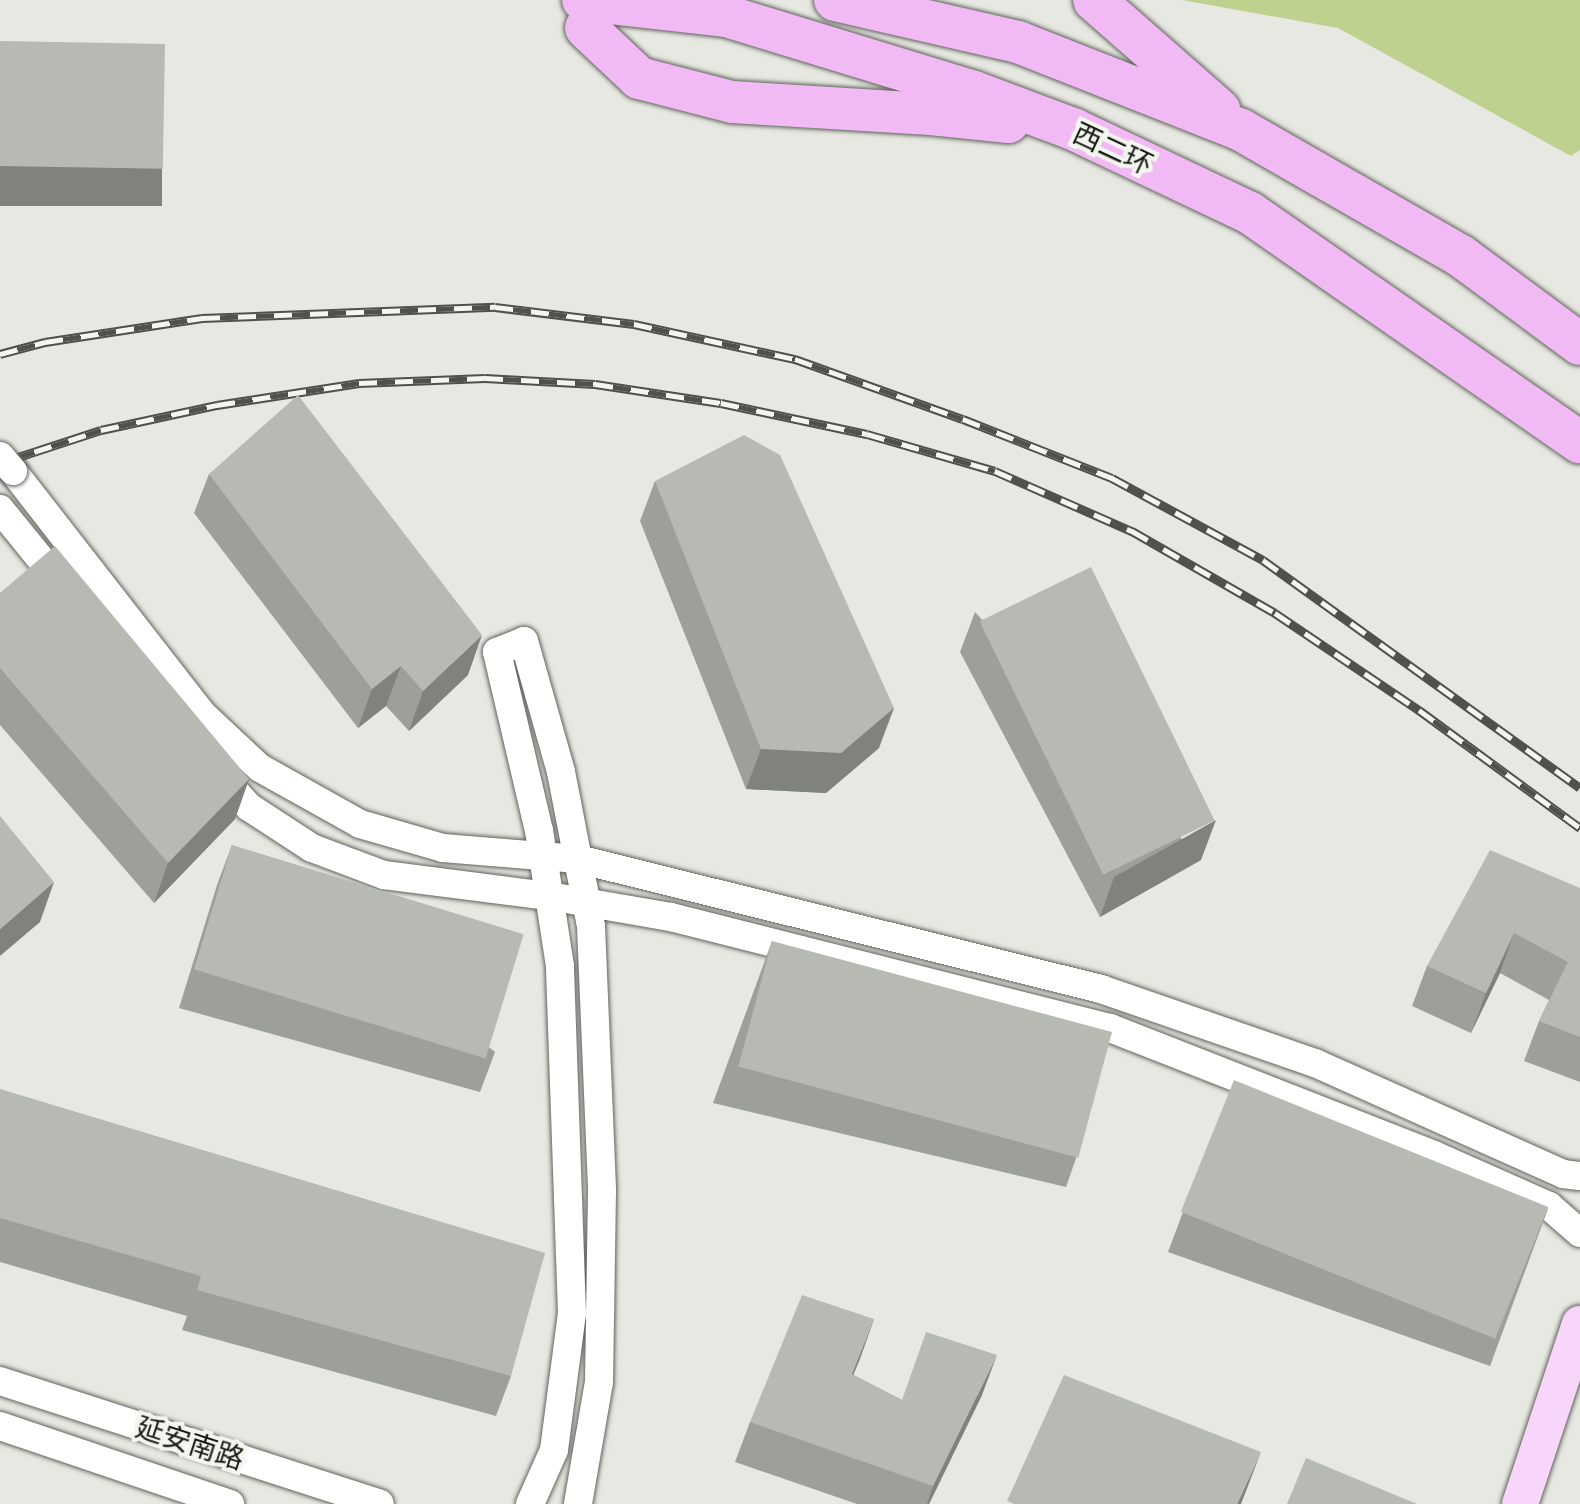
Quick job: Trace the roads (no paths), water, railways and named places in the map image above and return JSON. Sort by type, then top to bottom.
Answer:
[{"type":"highway","points":[[835,0],[1018,42],[1241,130],[1461,256],[1580,344]]},
{"type":"highway","points":[[1094,0],[1241,130]]},
{"type":"highway","points":[[585,14],[639,78],[732,102],[931,114],[1073,129]]},
{"type":"highway","name":"西二环","points":[[585,14],[726,16],[974,92],[1073,129],[1250,213],[1580,442]]},
{"type":"highway","points":[[1527,304],[1580,327]]},
{"type":"main road","points":[[1520,1504],[1580,1324]]},
{"type":"street","points":[[6,464],[202,714],[260,768],[360,824],[443,848],[578,859],[1101,989],[1315,1063],[1563,1174],[1580,1176]]},
{"type":"street","points":[[0,509],[79,607]]},
{"type":"street","points":[[530,1504],[554,1450],[572,1313],[560,966],[542,854],[497,652],[524,641],[561,772],[591,926],[602,1207],[599,1382],[578,1504]]},
{"type":"street","points":[[199,752],[249,807],[312,848],[384,875],[549,896],[671,917],[1110,1028],[1434,1155],[1549,1206],[1580,1233]]},
{"type":"street","name":"延安南路","points":[[0,1381],[380,1504]]},
{"type":"street","points":[[0,1426],[230,1504]]},
{"type":"railway","points":[[0,354],[45,342],[202,318],[495,307],[634,324],[795,359],[963,419],[1112,478],[1263,560],[1580,788]]},
{"type":"railway","points":[[0,463],[101,430],[217,405],[359,383],[485,378],[595,384],[721,403],[867,434],[995,471],[1132,531],[1275,613],[1419,710],[1580,828]]}]
